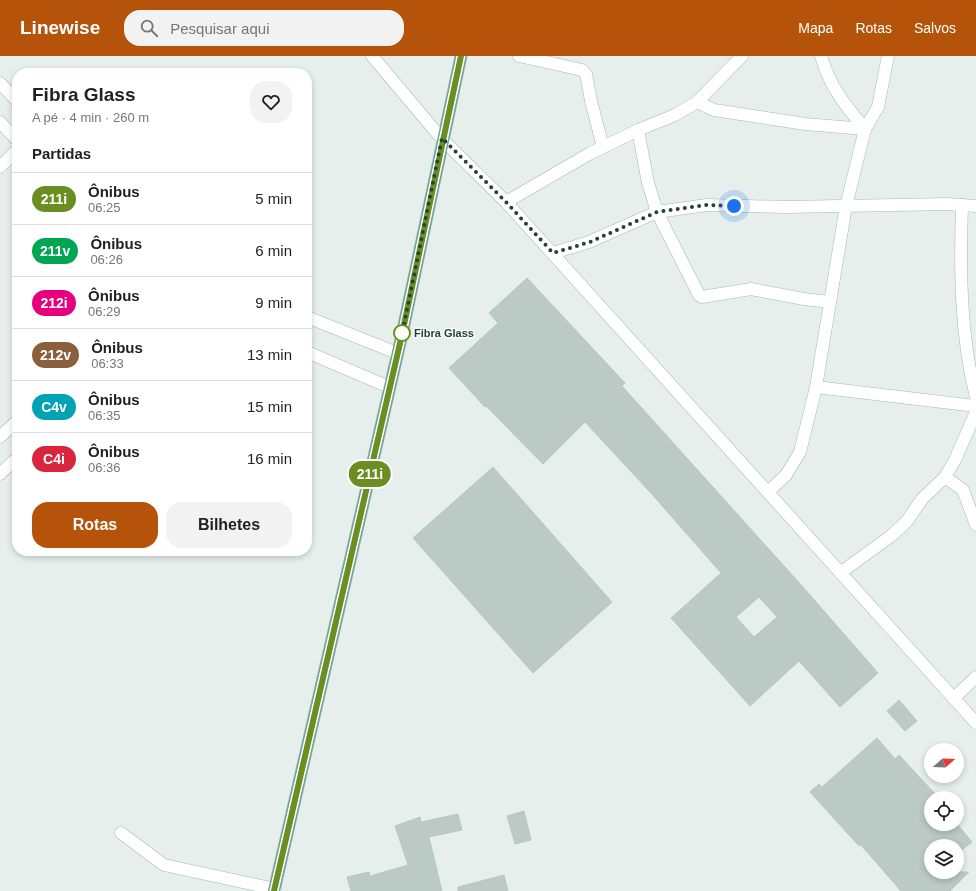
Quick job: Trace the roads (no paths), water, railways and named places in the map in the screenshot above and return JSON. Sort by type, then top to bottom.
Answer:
[{"type":"main road","points":[[275,890],[397,353],[442,138],[461,56]]},
{"type":"street","points":[[372,56],[442,138],[506,202],[553,253],[976,723]]},
{"type":"street","points":[[519,56],[582,70],[586,74],[591,101],[603,147]]},
{"type":"street","points":[[506,202],[603,147],[638,130],[675,115],[697,102],[742,56]]},
{"type":"street","points":[[821,56],[825,69],[840,100],[865,130]]},
{"type":"street","points":[[768,492],[786,475],[800,452],[816,387],[846,206],[865,130],[878,107],[888,56]]},
{"type":"street","points":[[0,83],[12,96]]},
{"type":"street","points":[[697,102],[714,110],[805,124],[865,130]]},
{"type":"street","points":[[0,122],[12,135]]},
{"type":"street","points":[[638,130],[648,183],[657,212],[686,272],[697,292],[702,297],[751,289],[804,299],[830,302]]},
{"type":"street","points":[[0,167],[12,155]]},
{"type":"street","points":[[553,253],[590,242],[657,212],[707,205],[787,207],[947,204],[976,206]]},
{"type":"street","points":[[962,205],[960,258],[965,335],[970,374],[976,397]]},
{"type":"street","points":[[312,319],[397,353]]},
{"type":"street","points":[[312,354],[389,387]]},
{"type":"street","points":[[816,387],[976,406]]},
{"type":"street","points":[[840,573],[891,536],[907,520],[922,499],[945,477],[955,460],[976,412]]},
{"type":"street","points":[[0,437],[12,426]]},
{"type":"street","points":[[0,474],[12,463]]},
{"type":"street","points":[[945,477],[963,490],[976,525]]},
{"type":"street","points":[[954,698],[976,677]]},
{"type":"street","points":[[121,833],[164,865],[275,890]]},
{"type":"place","name":"Fibra Glass","points":[[402,333]]}]
